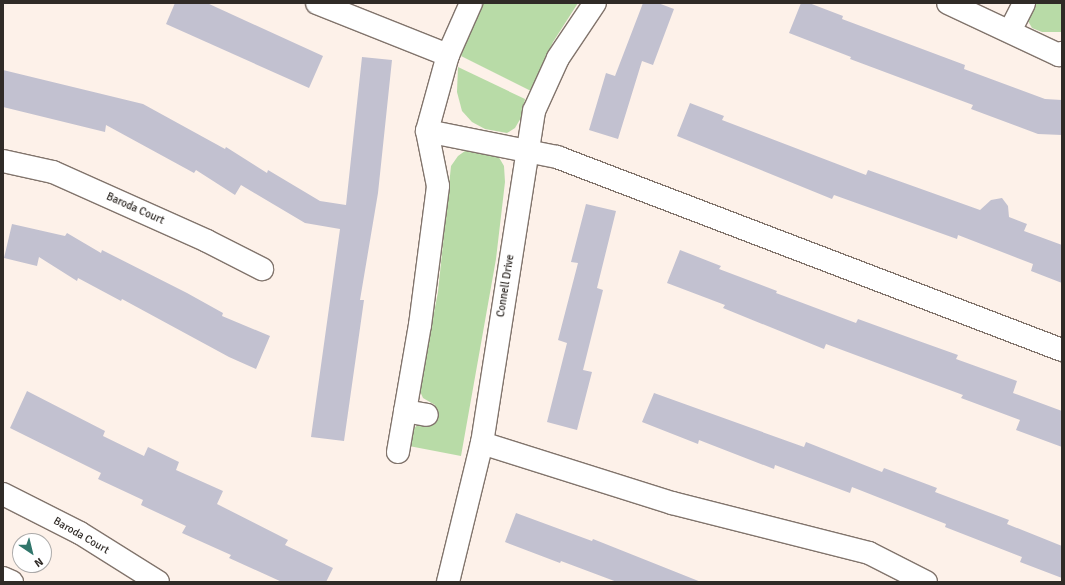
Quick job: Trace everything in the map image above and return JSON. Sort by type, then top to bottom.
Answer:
[{"type":"street","points":[[317,3],[448,55]]},
{"type":"street","points":[[398,452],[420,325],[438,186],[427,131],[448,55],[471,3]]},
{"type":"street","name":"Connell Drive","points":[[448,582],[482,443],[528,150],[538,99],[558,58],[595,3]]},
{"type":"street","points":[[948,3],[1010,30],[1059,55],[1062,53]]},
{"type":"street","points":[[1010,30],[1024,3]]},
{"type":"street","points":[[427,131],[557,157],[1062,350]]},
{"type":"street","name":"Baroda Court","points":[[3,161],[53,172],[207,241],[262,269]]},
{"type":"street","points":[[405,411],[427,415]]},
{"type":"street","points":[[482,443],[672,503],[869,553],[926,582]]},
{"type":"street","name":"Baroda Court","points":[[3,494],[80,533],[158,582]]},
{"type":"street","points":[[3,578],[12,582]]},
{"type":"green space","points":[[482,3],[578,3],[553,42],[531,91],[461,56]]},
{"type":"green space","points":[[1035,3],[1062,3],[1062,32],[1042,32],[1032,28],[1028,21],[1029,15]]},
{"type":"green space","points":[[458,67],[525,99],[522,116],[515,128],[507,133],[485,129],[472,122],[462,111],[457,92]]},
{"type":"green space","points":[[485,147],[497,154],[504,166],[505,182],[496,259],[461,456],[409,446],[411,433],[417,425],[433,423],[435,405],[423,398],[419,389],[438,292],[451,166],[458,156],[465,151]]},
{"type":"building","points":[[175,3],[207,3],[323,56],[309,88],[166,24]]},
{"type":"building","points":[[643,3],[658,3],[674,9],[653,65],[642,61],[618,139],[589,130],[606,73],[615,76]]},
{"type":"building","points":[[801,3],[809,3],[843,16],[842,19],[965,65],[964,69],[1045,99],[1062,100],[1062,135],[1038,134],[971,109],[973,105],[850,59],[851,57],[789,33]]},
{"type":"building","points":[[362,57],[392,60],[378,193],[360,300],[364,300],[344,441],[311,437],[340,229],[305,223],[241,185],[235,195],[196,170],[194,173],[106,125],[105,132],[3,107],[3,70],[143,104],[225,149],[226,147],[267,173],[268,170],[320,201],[346,205]]},
{"type":"building","points":[[690,103],[724,116],[722,120],[866,175],[868,170],[980,210],[991,200],[1002,198],[1008,206],[1009,217],[1027,224],[1024,231],[1062,245],[1062,283],[1031,271],[1033,264],[958,235],[957,239],[834,195],[832,199],[677,136]]},
{"type":"building","points":[[586,204],[616,211],[597,288],[603,290],[583,370],[592,372],[577,430],[547,422],[567,343],[558,340],[578,263],[571,262]]},
{"type":"building","points":[[12,224],[65,236],[67,233],[101,253],[102,250],[187,293],[223,313],[222,316],[270,336],[256,369],[229,357],[122,299],[121,301],[78,278],[77,281],[39,257],[37,266],[4,258]]},
{"type":"building","points":[[680,250],[721,266],[719,269],[777,291],[776,293],[856,323],[858,319],[958,355],[956,359],[1017,381],[1013,393],[1062,411],[1062,447],[1016,430],[1020,420],[961,398],[963,395],[826,344],[824,349],[723,308],[725,305],[667,283]]},
{"type":"building","points":[[27,391],[105,431],[103,436],[144,456],[148,447],[179,462],[176,470],[223,491],[217,504],[288,540],[285,545],[333,568],[326,582],[282,582],[229,558],[231,555],[182,533],[186,526],[141,505],[143,500],[98,479],[101,473],[10,428]]},
{"type":"building","points":[[654,393],[804,447],[806,442],[882,472],[884,468],[937,488],[935,492],[1009,520],[1007,524],[1062,546],[1062,578],[1020,562],[1022,557],[945,527],[946,524],[852,487],[850,493],[775,465],[774,469],[699,440],[698,444],[642,422]]},
{"type":"building","points":[[516,513],[592,541],[593,539],[701,582],[617,582],[561,561],[560,563],[505,542]]}]
